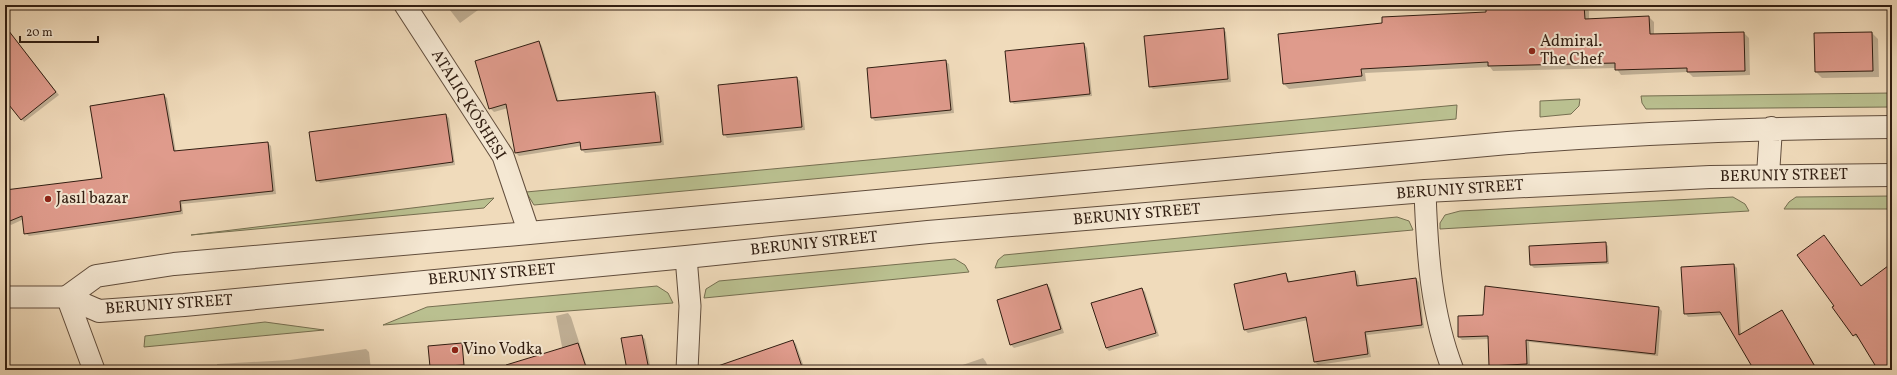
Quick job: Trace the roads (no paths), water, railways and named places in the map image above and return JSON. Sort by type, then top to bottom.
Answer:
[{"type":"street","points":[[405,5],[503,156],[529,233]]},
{"type":"street","name":"BERUNIY STREET","points":[[67,297],[96,276],[174,264],[1508,143],[1771,128],[1892,127]]},
{"type":"street","points":[[1768,175],[1771,128]]},
{"type":"street","name":"BERUNIY STREET","points":[[67,297],[99,311],[184,305],[686,257],[928,232],[1425,191],[1768,175],[1892,175]]},
{"type":"street","points":[[1425,191],[1426,235],[1430,266],[1443,345],[1453,370]]},
{"type":"street","points":[[686,257],[690,306],[687,370]]},
{"type":"street","points":[[5,297],[67,297],[94,370]]},
{"type":"place","name":"Admiral. The Chef","points":[[1532,51]]},
{"type":"place","name":"Jasıl bazar","points":[[48,199]]},
{"type":"place","name":"Vino Vodka","points":[[455,350]]}]
